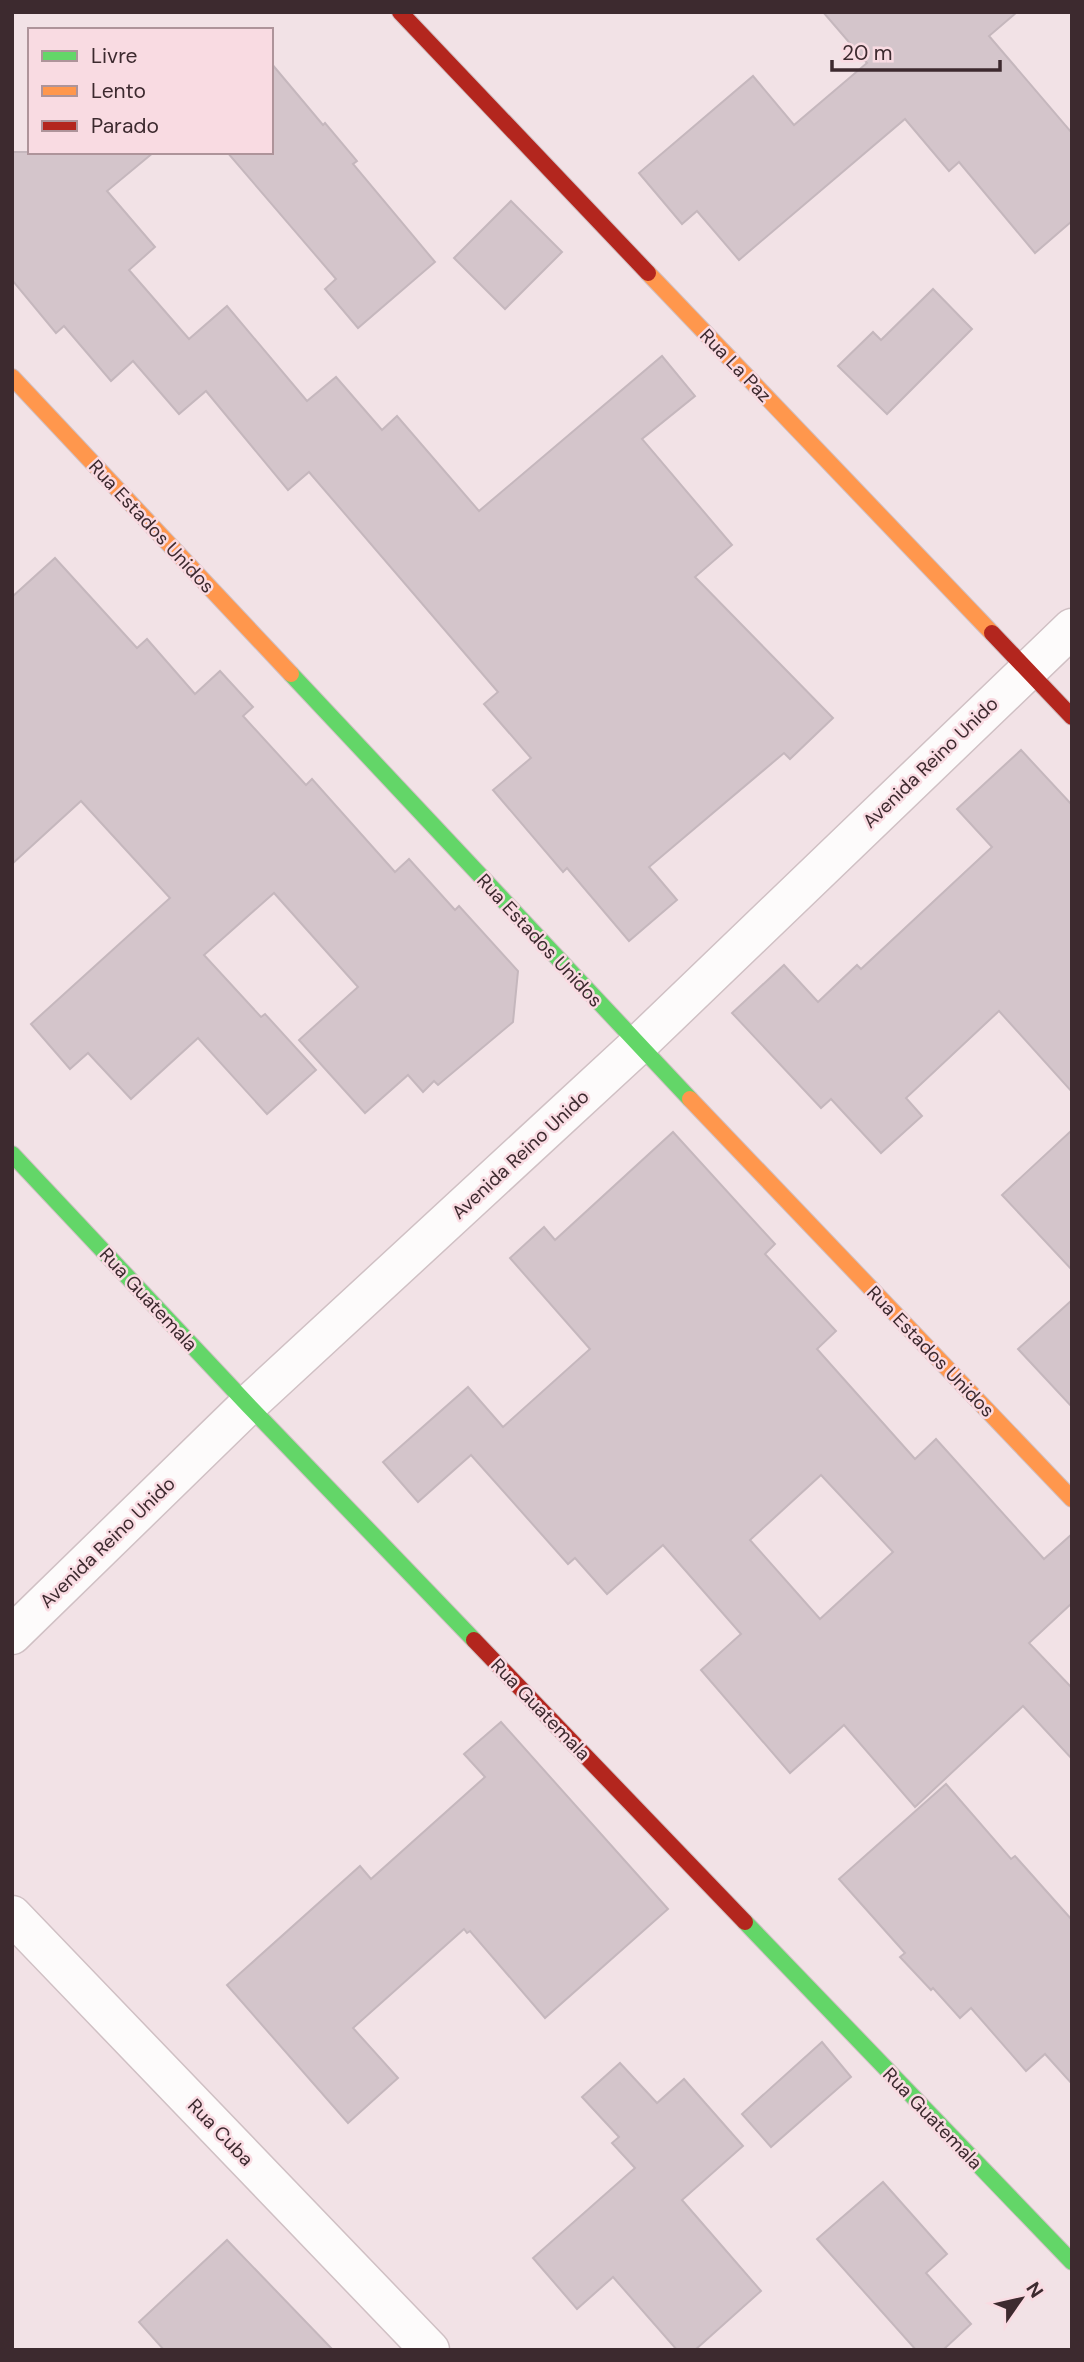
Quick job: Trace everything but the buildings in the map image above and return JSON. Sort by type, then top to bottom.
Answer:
[{"type":"street","name":"Rua La Paz","points":[[400,12],[1072,717]]},
{"type":"street","name":"Rua Estados Unidos","points":[[12,377],[638,1045],[1072,1499]]},
{"type":"street","name":"Avenida Reino Unido","points":[[12,1635],[248,1405],[638,1045],[1072,628]]},
{"type":"street","name":"Rua Guatemala","points":[[12,1154],[248,1405],[1072,2262]]},
{"type":"street","name":"Rua Cuba","points":[[12,1915],[429,2350]]},
{"type":"traffic: fast","points":[[291,674],[690,1099]]},
{"type":"traffic: fast","points":[[12,1154],[474,1640]]},
{"type":"traffic: fast","points":[[745,1922],[1072,2262]]},
{"type":"traffic: slow","points":[[648,273],[992,633]]},
{"type":"traffic: slow","points":[[12,377],[291,674]]},
{"type":"traffic: slow","points":[[690,1099],[1072,1499]]},
{"type":"traffic: jam","points":[[400,12],[648,273]]},
{"type":"traffic: jam","points":[[992,633],[1072,717]]},
{"type":"traffic: jam","points":[[474,1640],[745,1922]]}]
